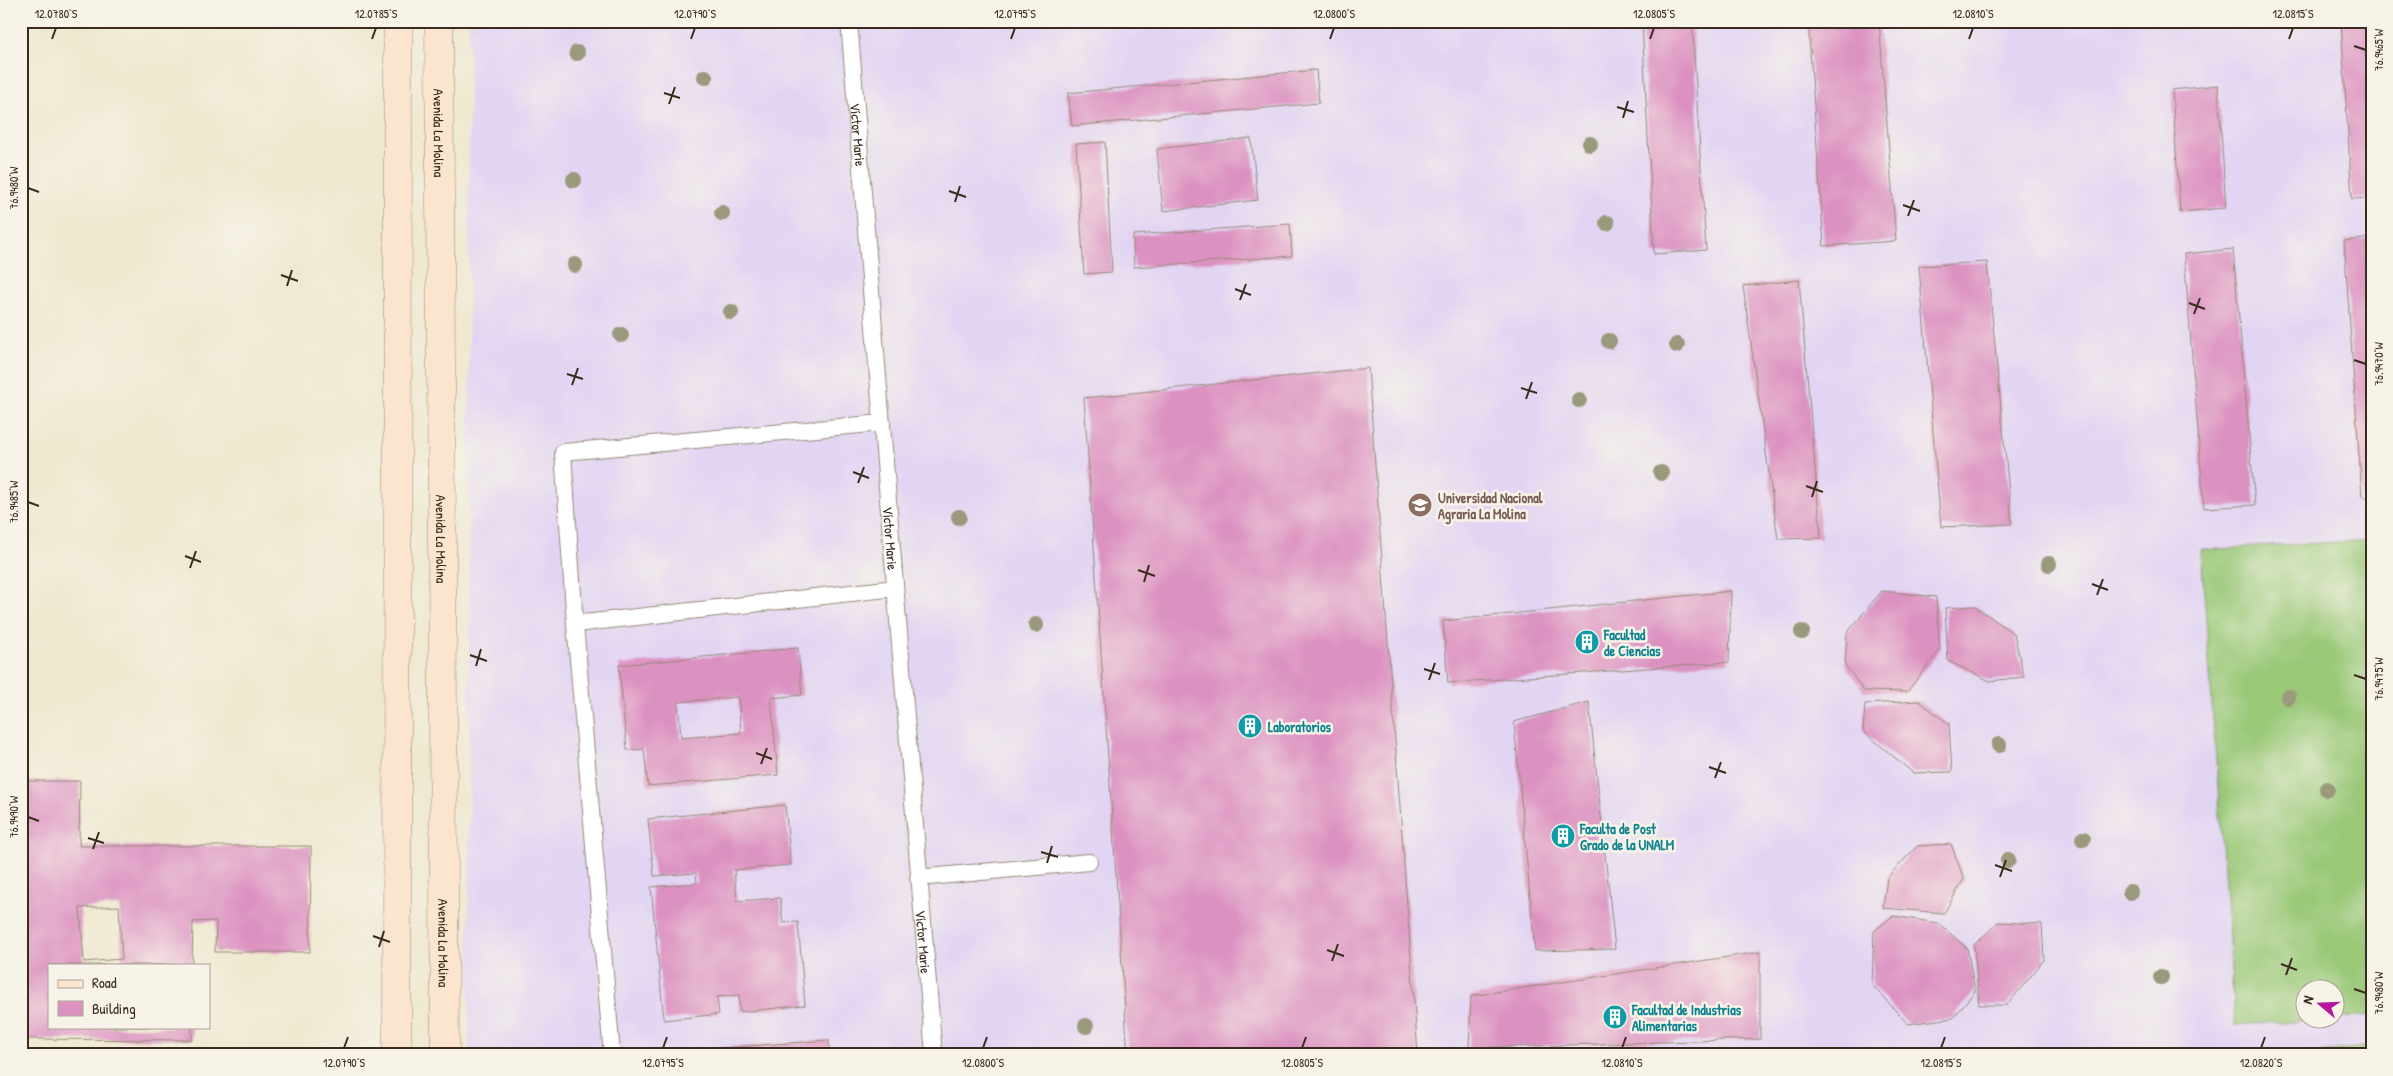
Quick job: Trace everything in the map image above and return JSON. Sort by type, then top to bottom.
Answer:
[{"type":"main road","points":[[397,1055],[398,21]]},
{"type":"main road","name":"Avenida La Molina","points":[[439,21],[445,1055]]},
{"type":"lane","name":"Víctor Marie","points":[[849,21],[875,314],[918,878],[934,1055]]},
{"type":"lane","points":[[612,1055],[575,624],[563,452],[882,423]]},
{"type":"lane","points":[[575,624],[895,588]]},
{"type":"lane","points":[[918,878],[1089,862]]},
{"type":"shaded area","name":"Universidad Nacional Agraria La Molina","points":[[469,21],[2372,21],[2372,1055],[469,1055]]},
{"type":"green space","points":[[2372,540],[2372,1015],[2346,1017],[2346,978],[2296,978],[2296,1021],[2235,1025],[2201,550]]},
{"type":"green space","points":[[2372,1046],[2372,1055],[2321,1055],[2321,1052]]},
{"type":"building","points":[[705,21],[742,21],[742,25]]},
{"type":"building","points":[[1642,21],[1692,21],[1706,250],[1654,254]]},
{"type":"building","points":[[1808,21],[1879,21],[1896,241],[1824,246]]},
{"type":"building","points":[[2341,21],[2372,21],[2372,198],[2352,199]]},
{"type":"building","points":[[1316,70],[1319,103],[1072,126],[1068,93]]},
{"type":"building","points":[[2218,85],[2226,208],[2180,212],[2172,90]]},
{"type":"building","points":[[1251,138],[1258,200],[1163,211],[1157,149]]},
{"type":"building","points":[[1105,142],[1112,272],[1084,274],[1076,144]]},
{"type":"building","points":[[1290,224],[1292,256],[1134,267],[1133,235]]},
{"type":"building","points":[[2372,238],[2372,497],[2362,497],[2344,241]]},
{"type":"building","points":[[2233,249],[2255,505],[2204,508],[2184,254]]},
{"type":"building","points":[[1987,262],[2012,524],[1941,527],[1919,266]]},
{"type":"building","points":[[1799,280],[1821,538],[1778,539],[1743,286]]},
{"type":"building","name":"Laboratorios","points":[[1368,368],[1418,1055],[1128,1055],[1084,398]]},
{"type":"building","name":"Facultad de Ciencias","points":[[1731,591],[1729,662],[1448,683],[1443,621]]},
{"type":"building","points":[[1882,591],[1936,597],[1940,650],[1907,692],[1864,691],[1845,665],[1847,633]]},
{"type":"building","points":[[1975,606],[2014,634],[2024,677],[1990,681],[1948,661],[1945,608]]},
{"type":"building","points":[[798,648],[802,695],[771,698],[778,775],[648,786],[644,749],[627,750],[619,665]],"holes":[[[738,697],[741,733],[681,738],[678,702]]]},
{"type":"building","points":[[1919,701],[1949,724],[1952,772],[1913,773],[1863,731],[1865,704]]},
{"type":"building","name":"Faculta de Post Grado de la UNALM","points":[[1589,702],[1615,949],[1535,951],[1514,722]]},
{"type":"building","points":[[21,781],[80,781],[79,846],[311,846],[310,952],[215,952],[216,921],[193,922],[192,964],[48,964],[48,1028],[192,1028],[192,1040],[21,1039]],"holes":[[[119,906],[122,959],[84,962],[80,908]]]},
{"type":"building","points":[[785,805],[791,865],[734,870],[737,901],[780,898],[783,923],[798,922],[805,1005],[740,1012],[739,995],[717,997],[719,1014],[664,1020],[651,887],[697,883],[696,873],[654,876],[648,819]]},
{"type":"building","points":[[1951,844],[1964,879],[1944,913],[1883,908],[1887,878],[1917,846]]},
{"type":"building","points":[[1893,916],[1938,923],[1967,948],[1975,991],[1953,1018],[1908,1024],[1872,985],[1874,931]]},
{"type":"building","points":[[1998,922],[2042,924],[2044,960],[2007,1005],[1979,1005],[1974,945]]},
{"type":"building","name":"Facultad de Industrias Alimentarias","points":[[1760,952],[1760,1039],[1469,1048],[1471,996]]},
{"type":"building","points":[[829,1040],[829,1055],[655,1055],[655,1053]]},
{"type":"place","name":"Universidad Nacional Agraria La Molina","points":[[1420,505]]},
{"type":"place","name":"Facultad de Ciencias","points":[[1587,642]]},
{"type":"place","name":"Laboratorios","points":[[1250,726]]},
{"type":"place","name":"Faculta de Post Grado de la UNALM","points":[[1563,836]]},
{"type":"place","name":"Facultad de Industrias Alimentarias","points":[[1615,1017]]}]
